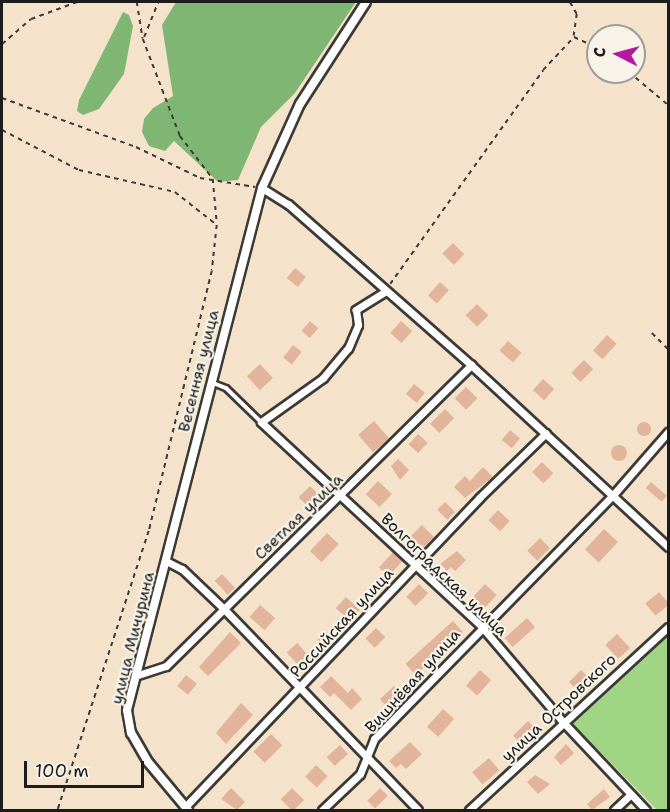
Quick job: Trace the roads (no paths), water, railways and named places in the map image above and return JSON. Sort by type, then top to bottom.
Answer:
[{"type":"street","name":"Весенняя улица","points":[[168,562],[262,188],[300,104],[366,2]]},
{"type":"street","points":[[262,188],[288,204],[471,365],[669,547]]},
{"type":"street","points":[[261,422],[323,378],[348,348],[358,325],[356,310],[386,291]]},
{"type":"street","name":"Светлая улица","points":[[138,675],[166,666],[341,496],[471,365]]},
{"type":"street","name":"Волгоградская улица","points":[[261,422],[417,563],[481,626],[563,722],[646,810]]},
{"type":"street","name":"Вишнёвая улица","points":[[322,810],[360,774],[369,759],[374,739],[481,626],[613,495],[669,432]]},
{"type":"street","name":"Российская улица","points":[[187,809],[417,563],[546,433]]},
{"type":"street","points":[[168,562],[182,569],[224,609],[418,810]]},
{"type":"street","name":"улица Мичурина","points":[[168,562],[128,710],[131,733],[148,762],[187,809]]},
{"type":"street","name":"улица Островского","points":[[469,810],[669,627]]},
{"type":"street","points":[[614,810],[631,794]]},
{"type":"lane","points":[[212,382],[226,388],[261,422]]}]
